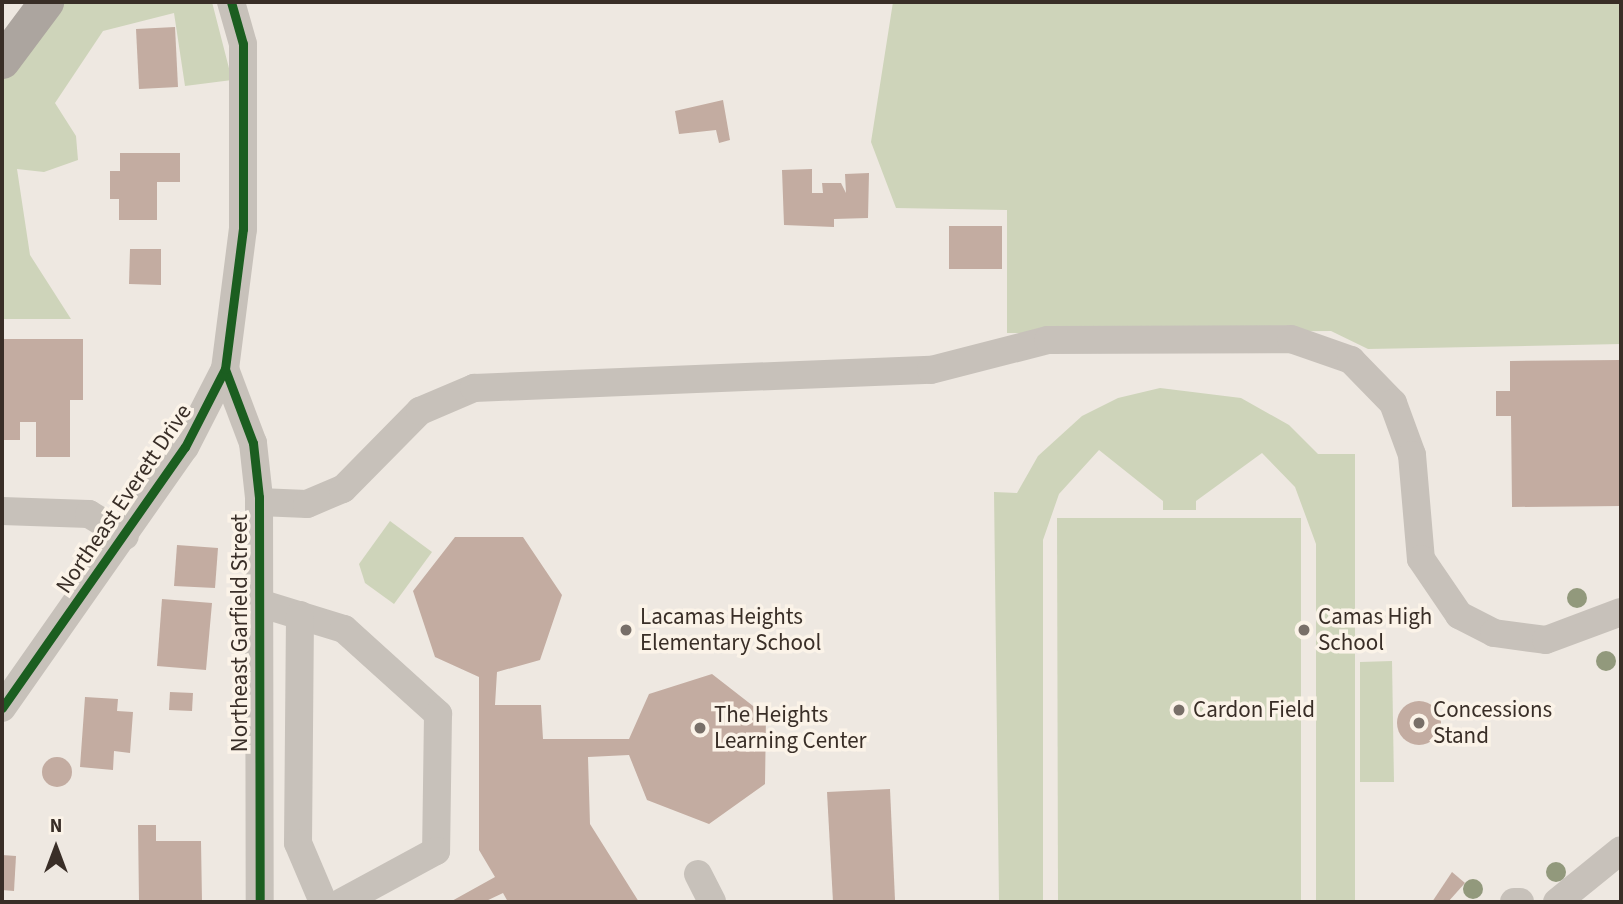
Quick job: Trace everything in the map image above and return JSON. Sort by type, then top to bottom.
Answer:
[{"type":"main road","points":[[2,61],[46,2]]},
{"type":"street","name":"Northeast Everett Drive","points":[[2,708],[185,447],[225,369],[243,229],[243,44],[231,2]]},
{"type":"street","points":[[259,502],[307,504],[342,489],[420,411],[474,388],[931,370],[1048,340],[1291,339],[1351,360],[1393,403],[1412,455],[1421,559],[1459,615],[1494,633],[1546,640],[1621,612]]},
{"type":"street","name":"Northeast Garfield Street","points":[[225,369],[253,443],[259,502],[260,902]]},
{"type":"street","points":[[2,511],[89,514],[125,536]]},
{"type":"street","points":[[260,603],[344,629],[380,657],[438,714],[436,850],[342,902]]},
{"type":"street","points":[[300,615],[298,843],[323,902]]},
{"type":"street","points":[[1557,902],[1621,850]]},
{"type":"street","points":[[698,874],[712,902]]},
{"type":"street","points":[[1514,902],[1520,902]]},
{"type":"green space","points":[[59,2],[212,2],[232,80],[185,86],[174,13],[103,31],[55,103],[76,136],[78,160],[44,172],[17,169],[30,255],[71,319],[2,319],[2,76]]},
{"type":"green space","points":[[893,2],[1621,2],[1621,344],[1368,349],[1331,331],[1007,333],[1007,210],[896,208],[871,142]]},
{"type":"green space","points":[[1160,388],[1241,398],[1289,425],[1318,454],[1355,454],[1355,902],[1316,902],[1316,544],[1295,487],[1262,453],[1196,501],[1196,510],[1163,510],[1163,501],[1099,450],[1059,494],[1043,540],[1043,902],[999,902],[994,492],[1017,493],[1038,456],[1082,416],[1118,398]]},
{"type":"green space","name":"Cardon Field","points":[[1057,518],[1301,518],[1301,902],[1058,902]]},
{"type":"green space","points":[[390,521],[432,552],[394,604],[365,583],[359,564]]},
{"type":"green space","points":[[1392,661],[1394,782],[1360,782],[1360,662]]},
{"type":"building","points":[[175,27],[178,87],[139,89],[136,29]]},
{"type":"building","points":[[723,100],[730,140],[719,143],[716,130],[679,134],[675,111]]},
{"type":"building","points":[[120,153],[180,153],[180,182],[157,182],[157,220],[119,220],[119,199],[110,199],[110,171],[120,171]]},
{"type":"building","points":[[812,169],[812,193],[823,193],[822,183],[841,183],[846,193],[845,174],[869,173],[868,218],[834,219],[834,227],[784,225],[782,170]]},
{"type":"building","points":[[949,226],[1002,226],[1002,269],[949,269]]},
{"type":"building","points":[[130,249],[161,249],[161,285],[129,284]]},
{"type":"building","points":[[2,339],[83,339],[83,400],[70,400],[70,457],[36,457],[36,422],[20,422],[20,440],[2,440]]},
{"type":"building","points":[[1621,360],[1621,506],[1512,507],[1511,416],[1496,416],[1496,391],[1510,391],[1510,361]]},
{"type":"building","name":"The Heights Learning Center","points":[[455,537],[523,537],[562,595],[540,660],[497,672],[495,705],[541,705],[543,739],[629,739],[649,694],[712,674],[766,716],[765,784],[709,824],[647,800],[629,755],[588,757],[590,824],[639,902],[508,902],[503,893],[484,902],[450,902],[495,877],[479,850],[479,677],[435,657],[413,591]]},
{"type":"building","points":[[177,545],[218,548],[215,588],[174,586]]},
{"type":"building","points":[[162,599],[212,603],[206,670],[157,666]]},
{"type":"building","points":[[170,692],[193,693],[192,711],[169,710]]},
{"type":"building","points":[[85,697],[118,699],[117,711],[133,712],[130,753],[114,751],[113,770],[80,767]]},
{"type":"building","name":"Concessions Stand","points":[[1419,701],[1428,702],[1435,707],[1440,714],[1440,732],[1435,739],[1428,744],[1419,745],[1410,744],[1403,739],[1398,732],[1397,723],[1398,714],[1403,707],[1410,702]]},
{"type":"building","points":[[57,757],[63,758],[71,766],[71,778],[63,786],[57,787],[51,786],[43,778],[42,772],[43,766],[51,758]]},
{"type":"building","points":[[890,789],[895,900],[833,902],[827,792]]},
{"type":"building","points":[[138,825],[156,825],[156,841],[201,841],[202,902],[139,902]]},
{"type":"building","points":[[2,855],[16,856],[14,891],[2,890]]},
{"type":"building","points":[[1452,872],[1465,883],[1448,902],[1432,902]]},
{"type":"cycle path","points":[[2,708],[185,447],[225,369],[243,229],[243,44],[231,2]]},
{"type":"cycle path","points":[[225,369],[253,443],[259,497],[260,902]]},
{"type":"place","name":"Lacamas Heights Elementary School","points":[[626,630]]},
{"type":"place","name":"Camas High School","points":[[1304,630]]},
{"type":"place","name":"Cardon Field","points":[[1179,710]]},
{"type":"place","name":"Concessions Stand","points":[[1419,723]]},
{"type":"place","name":"The Heights Learning Center","points":[[700,728]]}]
